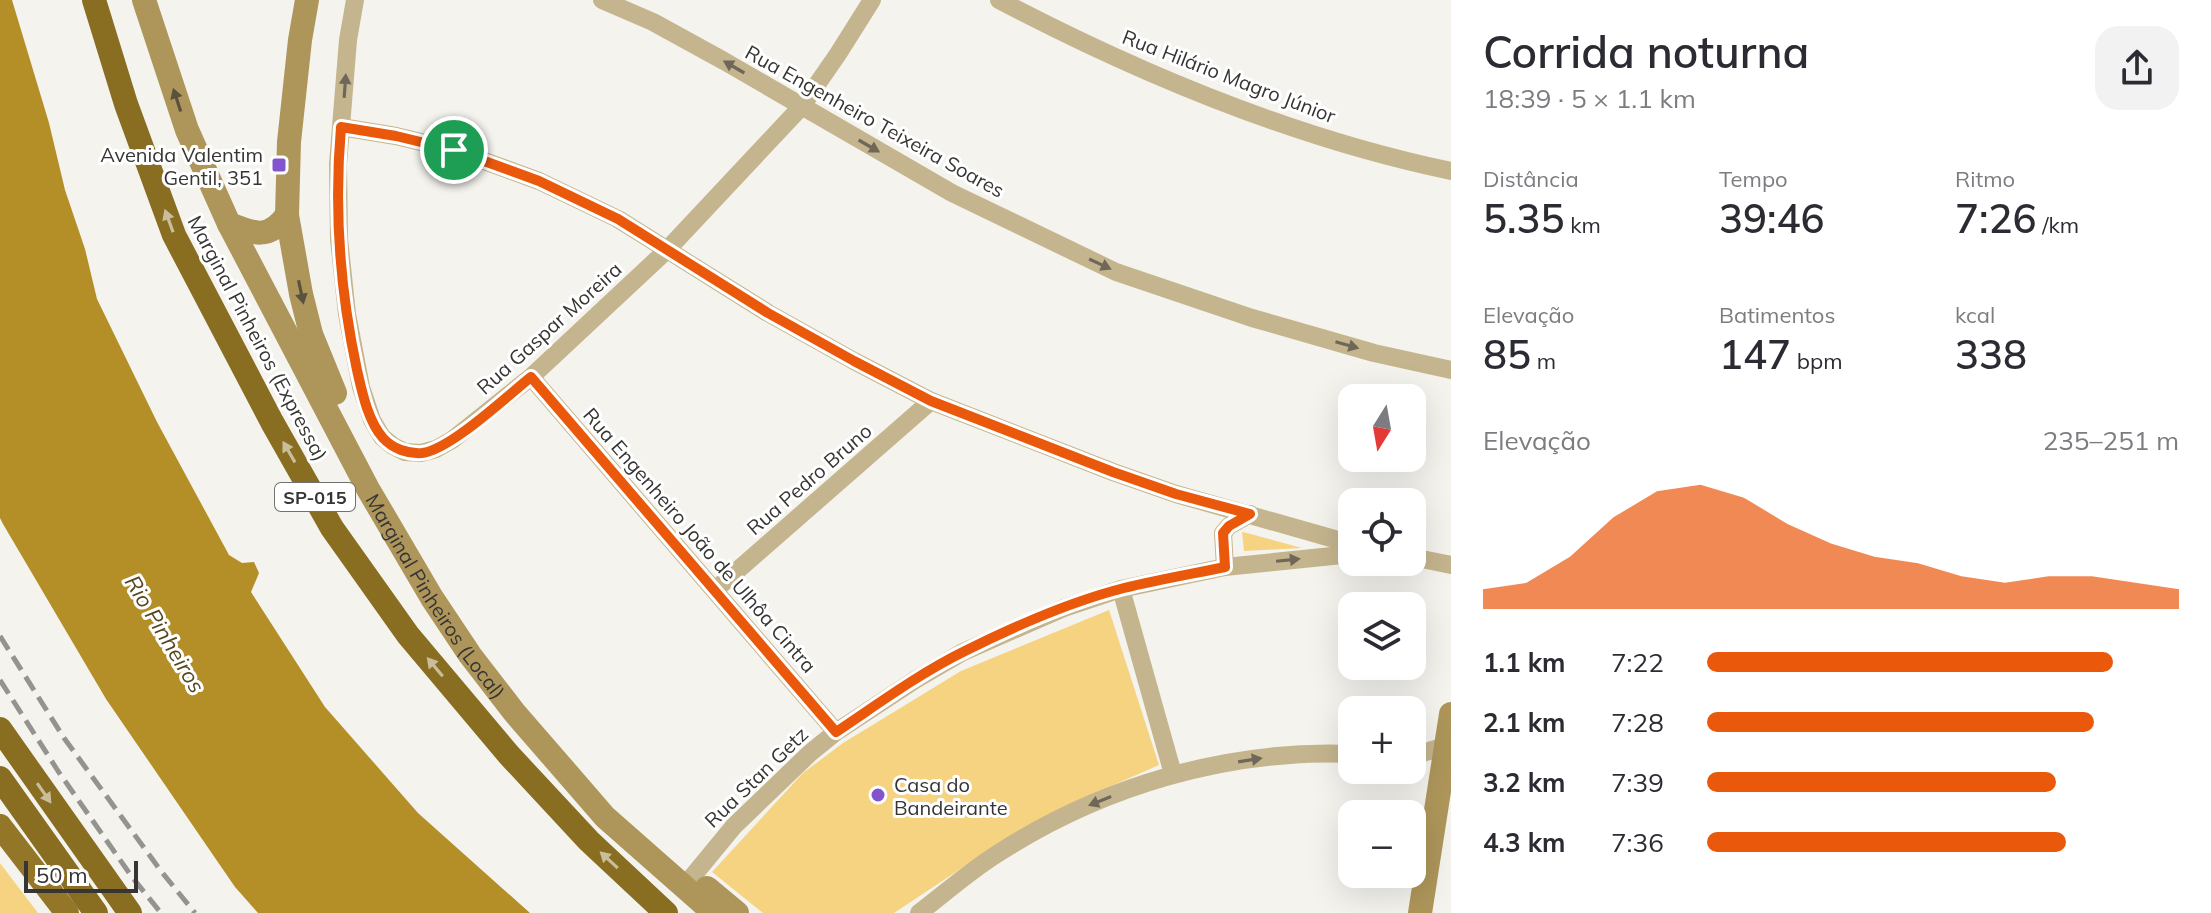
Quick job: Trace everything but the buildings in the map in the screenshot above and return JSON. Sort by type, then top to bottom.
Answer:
[{"type":"highway","name":"Marginal Pinheiros (Expressa)","points":[[94,0],[126,104],[174,235],[272,422],[332,528],[408,635],[509,755],[589,841],[666,913]]},
{"type":"highway","points":[[0,729],[130,913]]},
{"type":"highway","points":[[0,778],[96,913]]},
{"type":"highway","points":[[0,826],[67,913]]},
{"type":"main road","name":"Marginal Pinheiros (Local)","points":[[144,0],[187,130],[229,224],[368,489],[432,598],[470,655],[514,712],[605,817],[714,913]]},
{"type":"main road","points":[[307,0],[293,91],[287,215],[301,294],[325,371],[388,498],[431,574],[497,668],[591,783],[638,829],[737,913]]},
{"type":"main road","points":[[229,224],[247,231],[270,232],[287,215]]},
{"type":"main road","points":[[1420,913],[1451,714]]},
{"type":"street","points":[[355,0],[348,40],[341,127],[454,150],[539,181],[618,219],[768,313],[931,401],[1176,494],[1338,540]]},
{"type":"street","name":"Rua Engenheiro Teixeira Soares","points":[[602,0],[653,22],[952,193],[1116,272],[1252,318],[1374,353],[1451,370]]},
{"type":"street","name":"Rua Gaspar Moreira","points":[[341,127],[339,239],[347,314],[361,387],[372,420],[382,437],[405,452],[421,453],[452,440],[531,377],[667,250],[802,106],[872,0]]},
{"type":"street","name":"Rua Hilário Magro Júnior","points":[[999,0],[1060,32],[1158,76],[1295,129],[1411,163],[1451,171]]},
{"type":"street","name":"Rua Engenheiro João de Ulhôa Cintra","points":[[531,377],[836,732]]},
{"type":"street","name":"Rua Pedro Bruno","points":[[715,590],[931,401]]},
{"type":"street","points":[[1176,494],[1219,524],[1223,533],[1225,567]]},
{"type":"street","points":[[1223,533],[1250,514]]},
{"type":"street","name":"Rua Stan Getz","points":[[692,877],[761,798],[836,732],[963,652],[1064,608],[1121,589],[1225,567],[1338,555]]},
{"type":"street","points":[[1426,560],[1451,565]]},
{"type":"street","points":[[1121,589],[1173,774]]},
{"type":"street","points":[[1426,752],[1446,746]]},
{"type":"street","points":[[919,913],[997,854],[1050,824],[1149,781],[1201,767],[1281,755],[1338,754]]},
{"type":"shaded area","points":[[1243,532],[1302,548],[1244,551]]},
{"type":"shaded area","points":[[1109,610],[1159,765],[1004,840],[894,913],[763,913],[712,872],[803,773],[843,743],[961,671]]},
{"type":"shaded area","points":[[0,863],[38,913],[0,913]]},
{"type":"water","name":"Rio Pinheiros","points":[[0,0],[12,0],[97,299],[157,422],[229,555],[242,563],[254,562],[259,573],[251,592],[325,707],[418,813],[530,913],[258,913],[235,887],[106,699],[3,524],[0,518]]},
{"type":"railway","points":[[0,636],[64,738],[195,913]]},
{"type":"railway","points":[[0,680],[58,771],[161,913]]},
{"type":"place","name":"Avenida Valentim Gentil, 351","points":[[279,165]]},
{"type":"place","name":"Casa do Bandeirante","points":[[878,795]]},
{"type":"route","points":[[341,127],[454,150],[539,181],[618,219],[768,313],[931,401],[1113,472],[1176,494],[1250,514],[1223,533],[1225,567],[1121,589],[1013,629],[963,652],[836,732],[531,377],[452,440],[436,449],[421,453],[405,452],[382,437],[372,420],[361,387],[347,314],[339,239],[341,127]]}]
